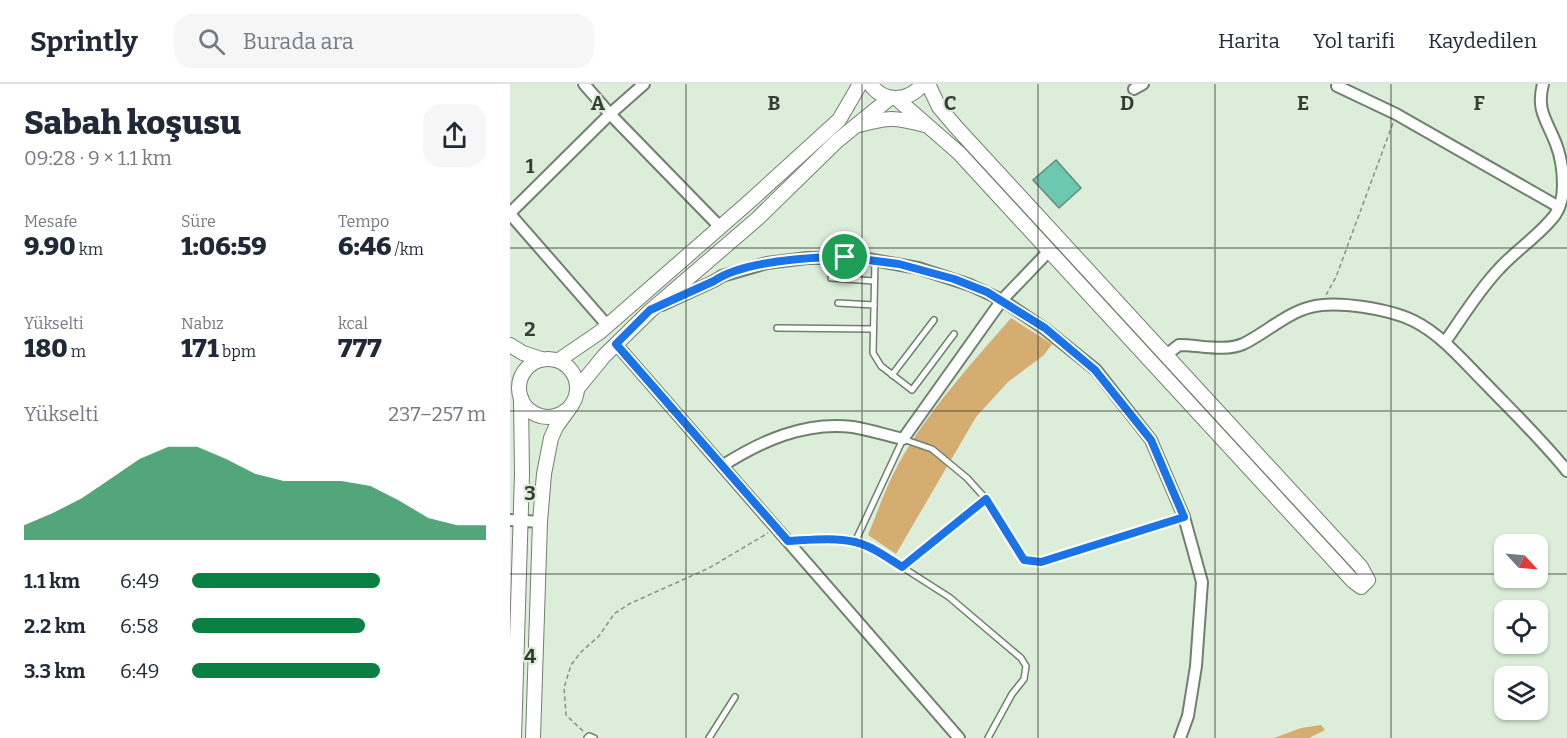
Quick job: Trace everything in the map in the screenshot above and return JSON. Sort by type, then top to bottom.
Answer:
[{"type":"street","points":[[584,84],[610,114],[720,227]]},
{"type":"street","points":[[607,325],[510,214],[610,114],[644,84]]},
{"type":"street","points":[[559,360],[607,325],[839,120],[860,84]]},
{"type":"street","points":[[870,84],[878,93],[893,98],[930,126],[960,153],[1353,581],[1361,587],[1368,580],[1361,567],[956,127],[939,107],[928,84]]},
{"type":"street","points":[[533,738],[540,522],[544,474],[549,444],[556,427],[571,406],[577,389],[594,367],[650,310],[757,219],[854,126],[893,98],[908,97],[923,84]]},
{"type":"street","points":[[1445,342],[1488,281],[1551,219],[1559,207],[1563,191],[1563,172],[1556,145],[1540,109],[1543,84]]},
{"type":"street","points":[[1337,86],[1396,114],[1559,207]]},
{"type":"street","points":[[854,126],[886,118],[930,126]]},
{"type":"street","points":[[722,466],[763,442],[809,429],[853,427],[903,439],[1002,300],[1049,251]]},
{"type":"street","points":[[650,310],[722,276],[767,263],[827,257],[875,260],[937,273],[1002,300],[1045,328],[1095,370],[1151,440],[1184,517],[1202,582],[1196,666],[1188,716],[1180,738]]},
{"type":"street","points":[[706,263],[713,273],[722,276]]},
{"type":"street","points":[[1165,356],[1179,345],[1220,348],[1235,346],[1299,311],[1318,305],[1338,304],[1392,312],[1420,324],[1445,342],[1550,450],[1567,471]]},
{"type":"street","points":[[616,344],[959,738]]},
{"type":"street","points":[[510,345],[523,353],[541,359],[559,360],[573,372],[577,389]]},
{"type":"street","points":[[514,738],[515,520],[522,433],[520,395],[522,374],[530,365],[541,359]]},
{"type":"street","points":[[510,376],[532,412],[543,417],[555,416],[571,406]]},
{"type":"street","points":[[515,520],[540,522]]},
{"type":"lane","points":[[875,260],[873,329],[875,357],[881,366],[912,390],[954,334]]},
{"type":"lane","points":[[831,278],[874,281]]},
{"type":"lane","points":[[838,303],[874,305]]},
{"type":"lane","points":[[892,375],[934,320]]},
{"type":"lane","points":[[777,328],[873,329]]},
{"type":"lane","points":[[855,542],[903,439],[932,449],[967,478],[986,499],[1024,560],[1041,562],[1184,517]]},
{"type":"lane","points":[[902,567],[986,499]]},
{"type":"lane","points":[[788,541],[822,539],[855,542],[877,551],[949,597],[1022,658],[1026,666],[1024,679],[1012,694],[988,738]]},
{"type":"lane","points":[[709,738],[735,697]]},
{"type":"path","points":[[1318,305],[1334,282],[1396,114]]},
{"type":"path","points":[[590,737],[566,715],[564,688],[568,672],[575,659],[599,636],[614,614],[629,604],[709,568],[776,528]]},
{"type":"shaded area","points":[[1011,318],[1052,344],[1044,355],[1008,382],[976,417],[896,554],[868,535],[894,472],[910,444],[937,406]]},
{"type":"shaded area","points":[[1321,725],[1325,730],[1309,738],[1274,738],[1301,728]]},
{"type":"building","points":[[1056,160],[1081,188],[1059,208],[1033,180]]},
{"type":"route","points":[[845,257],[899,264],[954,279],[1002,300],[1045,328],[1095,370],[1151,440],[1184,517],[1041,562],[1024,560],[986,499],[902,567],[877,551],[855,542],[822,539],[788,541],[616,344],[650,310],[722,276],[767,263],[807,258],[845,257]]}]
